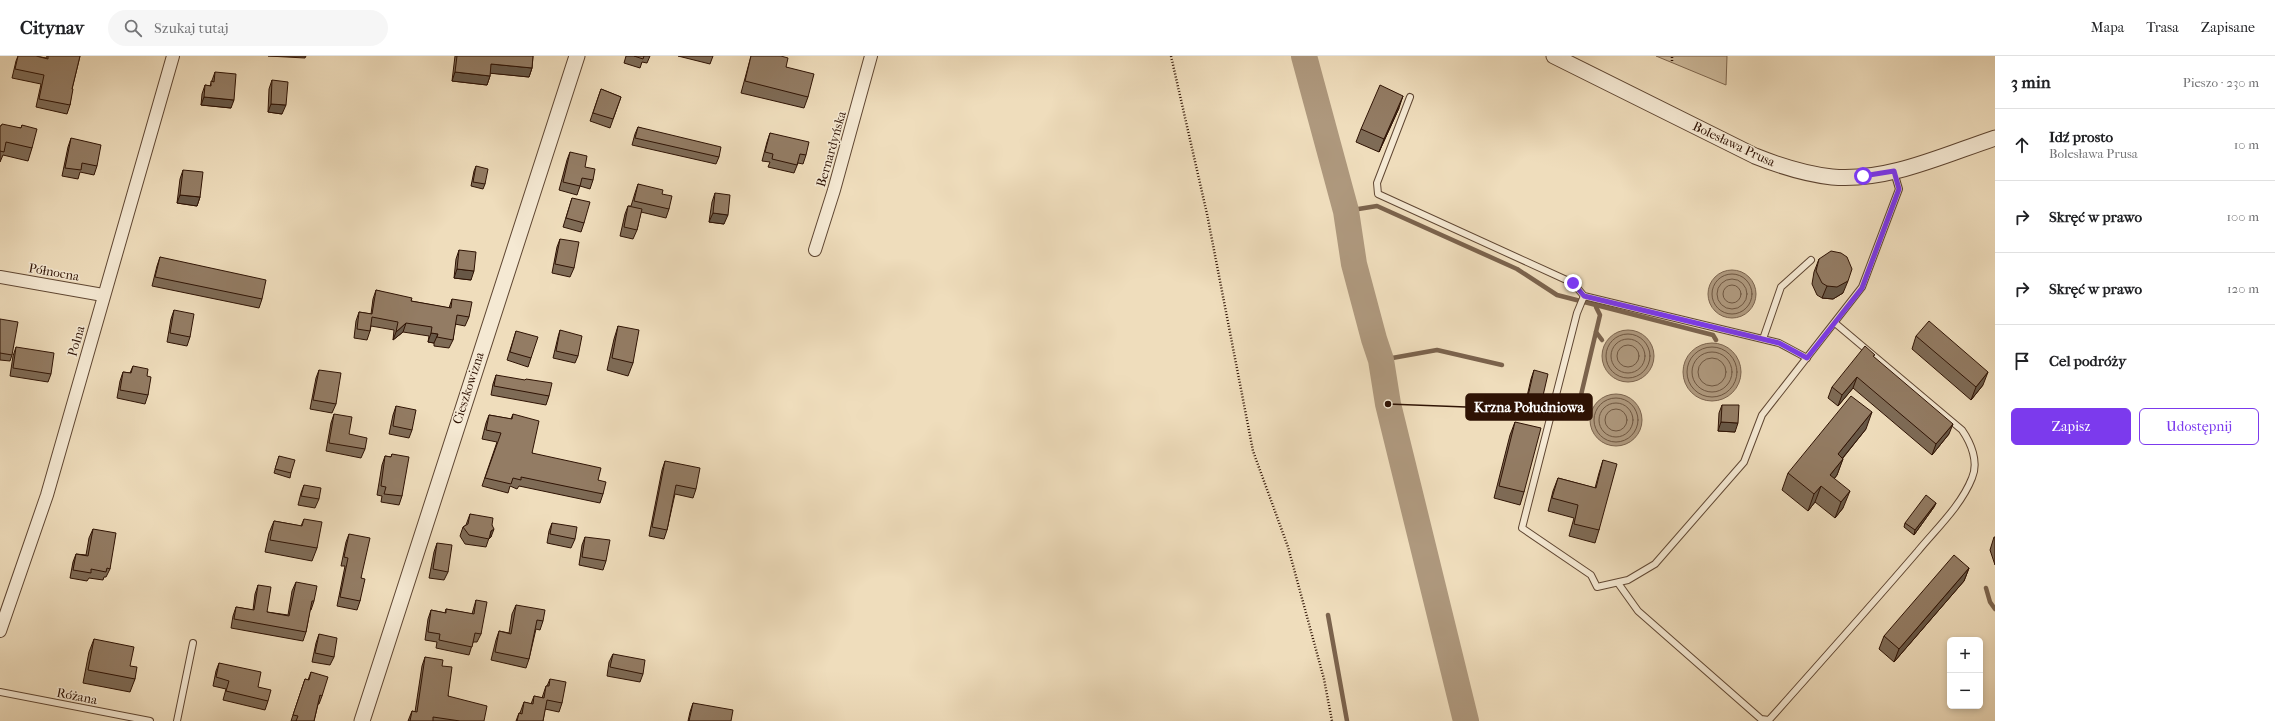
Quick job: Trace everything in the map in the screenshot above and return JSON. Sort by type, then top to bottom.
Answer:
[{"type":"street","name":"Polna","points":[[0,631],[4,609],[47,495],[103,295],[173,56]]},
{"type":"street","name":"Cieszkowizna","points":[[362,721],[577,56]]},
{"type":"street","name":"Bernardyńska","points":[[815,250],[834,190],[871,56]]},
{"type":"street","name":"Bolesława Prusa","points":[[1554,56],[1755,156],[1786,168],[1832,177],[1863,176],[1894,171],[1995,138]]},
{"type":"street","name":"Północna","points":[[0,277],[103,295]]},
{"type":"lane","points":[[1410,98],[1377,183],[1378,194],[1573,283],[1584,296],[1779,343],[1807,358]]},
{"type":"lane","points":[[1584,296],[1577,313],[1522,528],[1591,575],[1597,587],[1628,580],[1655,564],[1744,462],[1762,415],[1862,288],[1899,189],[1894,171]]},
{"type":"lane","points":[[1763,339],[1781,287],[1811,260]]},
{"type":"lane","points":[[1618,583],[1638,611],[1750,710],[1761,719],[1769,720],[1900,572],[1960,500],[1973,477],[1974,457],[1969,439],[1962,430],[1835,324]]},
{"type":"lane","points":[[177,721],[194,643]]},
{"type":"lane","name":"Różana","points":[[0,692],[150,721]]},
{"type":"path","points":[[1170,56],[1207,214],[1253,451],[1288,547],[1324,679],[1332,721]]},
{"type":"path","points":[[1672,56],[1672,61]]},
{"type":"shaded area","points":[[1656,56],[1727,56],[1726,85]]},
{"type":"water","points":[[1727,270],[1737,270],[1749,277],[1756,289],[1756,299],[1749,311],[1737,318],[1727,318],[1719,314],[1712,307],[1708,299],[1708,289],[1712,281],[1719,274]]},
{"type":"water","points":[[1623,330],[1633,330],[1647,337],[1654,351],[1654,361],[1647,375],[1633,382],[1623,382],[1613,378],[1606,371],[1602,361],[1602,351],[1606,341],[1613,334]]},
{"type":"water","points":[[1712,343],[1723,345],[1736,356],[1739,361],[1741,372],[1739,383],[1728,396],[1723,399],[1712,401],[1701,399],[1688,388],[1685,383],[1683,372],[1685,361],[1696,348],[1701,345]]},
{"type":"water","points":[[1611,394],[1621,394],[1635,401],[1642,415],[1642,425],[1635,439],[1621,446],[1611,446],[1601,442],[1594,435],[1590,425],[1590,415],[1594,405],[1601,398]]},
{"type":"building","points":[[18,56],[36,56],[48,59],[48,56],[80,56],[72,89],[70,105],[39,99],[44,75],[15,69]]},
{"type":"building","points":[[457,56],[533,56],[532,68],[491,64],[490,76],[455,72]]},
{"type":"building","points":[[634,56],[644,56],[643,59]]},
{"type":"building","points":[[751,56],[781,56],[788,58],[786,67],[814,74],[808,97],[745,81]]},
{"type":"building","points":[[215,72],[236,74],[234,100],[204,97],[205,85],[211,86],[211,81],[214,82]]},
{"type":"building","points":[[272,80],[288,82],[286,105],[271,104]]},
{"type":"building","points":[[1380,85],[1403,96],[1384,139],[1361,129]]},
{"type":"building","points":[[601,89],[621,97],[613,119],[593,113]]},
{"type":"building","points":[[2,124],[21,128],[22,125],[37,129],[32,148],[6,142],[4,152],[0,151],[0,126]]},
{"type":"building","points":[[638,127],[721,147],[719,157],[635,138]]},
{"type":"building","points":[[770,133],[809,142],[806,155],[800,154],[797,165],[772,159],[773,154],[765,152]]},
{"type":"building","points":[[71,138],[101,145],[97,166],[82,163],[81,170],[65,168]]},
{"type":"building","points":[[570,152],[587,156],[585,167],[595,169],[593,180],[582,178],[580,186],[563,182]]},
{"type":"building","points":[[476,166],[488,169],[485,184],[473,182]]},
{"type":"building","points":[[183,170],[203,172],[200,197],[180,195]]},
{"type":"building","points":[[638,184],[663,190],[662,194],[672,196],[669,209],[634,201]]},
{"type":"building","points":[[715,193],[730,195],[728,215],[713,213]]},
{"type":"building","points":[[572,198],[590,202],[584,223],[566,218]]},
{"type":"building","points":[[628,206],[642,209],[637,230],[624,227]]},
{"type":"building","points":[[560,239],[579,242],[574,268],[555,264]]},
{"type":"building","points":[[459,250],[476,252],[474,271],[457,269]]},
{"type":"building","points":[[1831,251],[1841,253],[1847,257],[1852,269],[1848,281],[1837,287],[1827,286],[1822,283],[1816,271],[1819,259]]},
{"type":"building","points":[[160,257],[266,280],[262,299],[155,277]]},
{"type":"building","points":[[376,290],[412,298],[411,301],[451,308],[452,299],[472,302],[469,317],[457,315],[453,340],[437,337],[438,334],[431,333],[432,327],[406,323],[396,332],[398,322],[372,317],[370,331],[357,329],[359,312],[372,314]]},
{"type":"building","points":[[174,310],[194,314],[190,337],[170,333]]},
{"type":"building","points":[[0,319],[18,322],[12,355],[0,353]]},
{"type":"building","points":[[1929,321],[1988,372],[1976,387],[1916,336]]},
{"type":"building","points":[[618,326],[639,330],[633,363],[612,358]]},
{"type":"building","points":[[560,330],[582,336],[578,356],[556,351]]},
{"type":"building","points":[[516,331],[538,337],[531,358],[510,352]]},
{"type":"building","points":[[1865,346],[1875,355],[1873,356],[1953,424],[1936,444],[1857,377],[1842,395],[1832,387]]},
{"type":"building","points":[[16,347],[54,353],[51,374],[13,368]]},
{"type":"building","points":[[133,366],[148,369],[147,376],[151,377],[148,395],[120,390],[123,372],[131,373]]},
{"type":"building","points":[[319,370],[341,373],[336,404],[313,400]]},
{"type":"building","points":[[1534,370],[1548,374],[1542,400],[1528,396]]},
{"type":"building","points":[[496,375],[552,383],[549,396],[494,386]]},
{"type":"building","points":[[1851,396],[1872,412],[1838,454],[1843,459],[1830,475],[1850,491],[1841,502],[1821,486],[1814,494],[1788,473]]},
{"type":"building","points":[[1722,405],[1739,405],[1738,423],[1721,422]]},
{"type":"building","points":[[396,406],[416,410],[412,430],[393,426]]},
{"type":"building","points":[[334,414],[352,417],[349,434],[367,438],[365,449],[329,443]]},
{"type":"building","points":[[513,414],[539,421],[532,453],[601,468],[598,480],[606,482],[603,494],[521,477],[521,480],[513,478],[511,484],[485,478],[501,433],[486,430],[489,415],[512,419]]},
{"type":"building","points":[[1515,422],[1541,428],[1524,492],[1499,486]]},
{"type":"building","points":[[392,454],[409,457],[402,496],[384,494],[386,487],[381,486],[385,456],[391,457]]},
{"type":"building","points":[[279,456],[295,460],[291,473],[275,469]]},
{"type":"building","points":[[1603,460],[1617,464],[1599,530],[1574,524],[1578,505],[1552,498],[1558,478],[1596,488]]},
{"type":"building","points":[[665,461],[700,468],[696,489],[676,485],[667,530],[652,527]]},
{"type":"building","points":[[304,485],[321,488],[319,499],[301,496]]},
{"type":"building","points":[[1926,495],[1936,503],[1915,530],[1905,523]]},
{"type":"building","points":[[470,514],[493,518],[492,525],[494,529],[491,531],[489,539],[469,535],[463,527],[468,524]]},
{"type":"building","points":[[304,519],[322,522],[317,548],[270,540],[274,521],[302,526]]},
{"type":"building","points":[[552,523],[577,527],[575,539],[550,534]]},
{"type":"building","points":[[93,529],[116,533],[110,569],[107,568],[106,572],[91,569],[91,573],[73,570],[76,554],[88,556]]},
{"type":"building","points":[[349,534],[370,538],[361,578],[365,579],[360,601],[340,597],[348,558],[344,557]]},
{"type":"building","points":[[585,537],[610,540],[606,561],[582,557]]},
{"type":"building","points":[[437,543],[452,545],[448,572],[433,569]]},
{"type":"building","points":[[1954,555],[1969,568],[1899,649],[1884,636]]},
{"type":"building","points":[[296,582],[317,586],[314,601],[312,601],[306,632],[234,619],[236,607],[254,610],[258,585],[271,587],[267,612],[289,616]]},
{"type":"building","points":[[476,600],[487,602],[481,634],[475,633],[472,647],[439,640],[440,634],[428,632],[431,610],[446,613],[446,609],[474,614]]},
{"type":"building","points":[[516,605],[545,610],[543,621],[537,620],[529,659],[495,652],[499,631],[511,634]]},
{"type":"building","points":[[319,634],[337,638],[334,657],[315,653]]},
{"type":"building","points":[[94,639],[134,647],[130,666],[137,667],[135,679],[88,670]]},
{"type":"building","points":[[613,654],[645,660],[643,674],[610,667]]},
{"type":"building","points":[[425,657],[443,660],[442,666],[452,667],[448,696],[487,706],[484,721],[460,721],[433,717],[433,721],[410,721],[412,711],[417,712]]},
{"type":"building","points":[[219,663],[261,672],[258,687],[271,690],[268,701],[226,691],[229,681],[216,677]]},
{"type":"building","points":[[311,672],[328,677],[322,696],[320,695],[314,721],[296,721],[298,716],[293,715],[305,679],[309,680]]},
{"type":"building","points":[[550,679],[566,682],[562,703],[547,700],[543,721],[517,721],[519,713],[522,714],[524,702],[533,704],[534,696],[544,698],[546,686],[549,686]]},
{"type":"building","points":[[693,703],[733,710],[731,721],[689,721]]},
{"type":"waterway","points":[[1304,56],[1346,211],[1354,264],[1381,360],[1388,404],[1466,721]]},
{"type":"waterway","points":[[1346,211],[1377,206],[1517,269],[1557,295],[1713,335],[1716,340]]},
{"type":"waterway","points":[[1590,404],[1581,395],[1600,315],[1596,307]]},
{"type":"waterway","points":[[1596,332],[1602,340]]},
{"type":"waterway","points":[[1381,360],[1437,350],[1502,365]]},
{"type":"waterway","points":[[1986,588],[1990,602],[1995,609]]},
{"type":"waterway","points":[[1328,615],[1347,721]]},
{"type":"place","name":"Krzna Południowa","points":[[1388,404]]},
{"type":"route","points":[[1573,283],[1584,296],[1779,343],[1807,358],[1862,288],[1899,189],[1894,171],[1863,176]]}]
